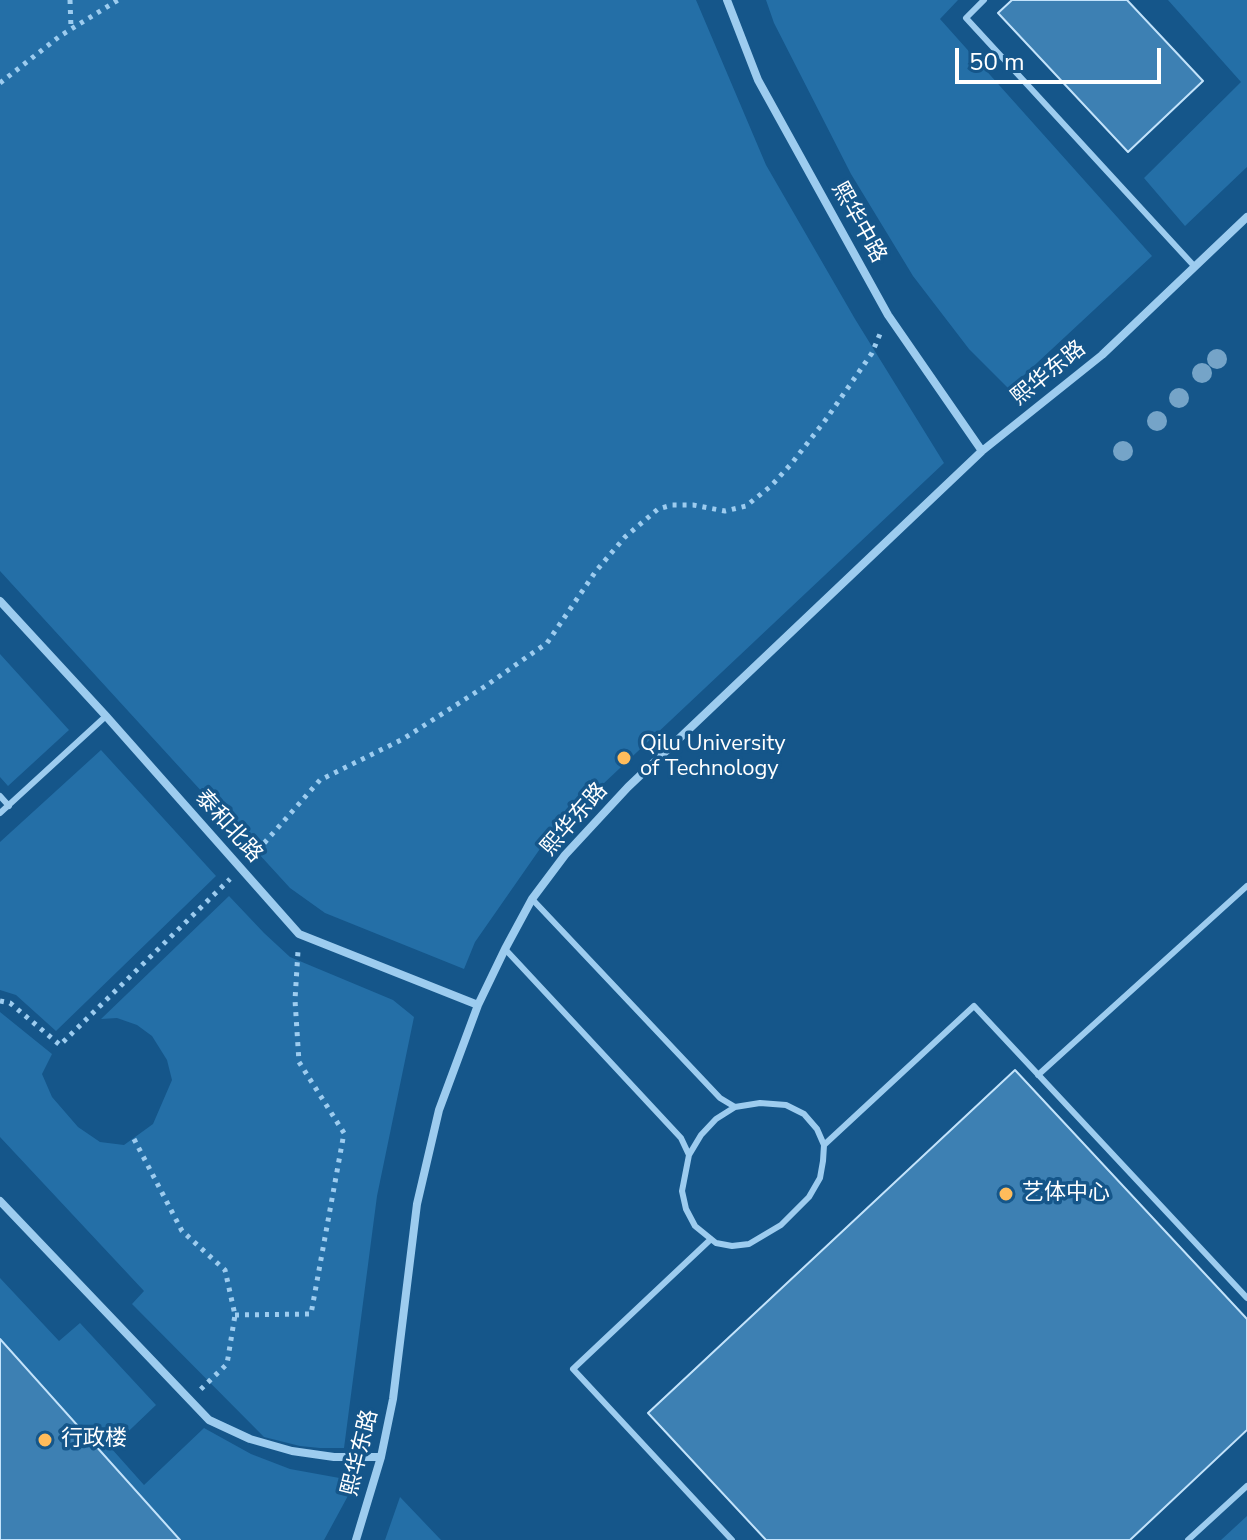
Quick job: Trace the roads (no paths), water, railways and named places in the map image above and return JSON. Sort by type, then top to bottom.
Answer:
[{"type":"street","name":"熙华中路","points":[[727,0],[758,80],[888,315],[982,451]]},
{"type":"street","name":"熙华东路","points":[[356,1540],[381,1457],[393,1399],[417,1204],[439,1110],[478,1005],[532,899],[565,855],[628,787],[982,451],[1102,355],[1247,217]]},
{"type":"street","name":"泰和北路","points":[[0,601],[299,934],[478,1005]]},
{"type":"street","points":[[0,1201],[209,1420],[250,1439],[292,1451],[334,1457],[381,1457]]},
{"type":"lane","points":[[984,0],[966,18],[1195,267]]},
{"type":"lane","points":[[0,813],[106,716]]},
{"type":"lane","points":[[0,796],[9,806]]},
{"type":"lane","points":[[1038,1075],[1247,886]]},
{"type":"lane","points":[[532,899],[720,1098],[735,1107]]},
{"type":"lane","points":[[505,949],[681,1138],[689,1155]]},
{"type":"lane","points":[[824,1145],[974,1006],[1247,1298]]},
{"type":"lane","points":[[760,1103],[786,1105],[804,1114],[817,1129],[824,1145],[820,1178],[809,1197],[781,1225],[749,1244],[732,1246],[716,1243],[695,1226],[686,1209],[682,1191],[689,1155],[701,1135],[716,1119],[735,1107],[760,1103]]},
{"type":"lane","points":[[711,1239],[573,1369],[732,1540]]},
{"type":"lane","points":[[1188,1540],[1247,1486]]},
{"type":"place","name":"Qilu University of Technology","points":[[624,758]]},
{"type":"place","name":"艺体中心","points":[[1006,1194]]},
{"type":"place","name":"行政楼","points":[[45,1440]]}]
